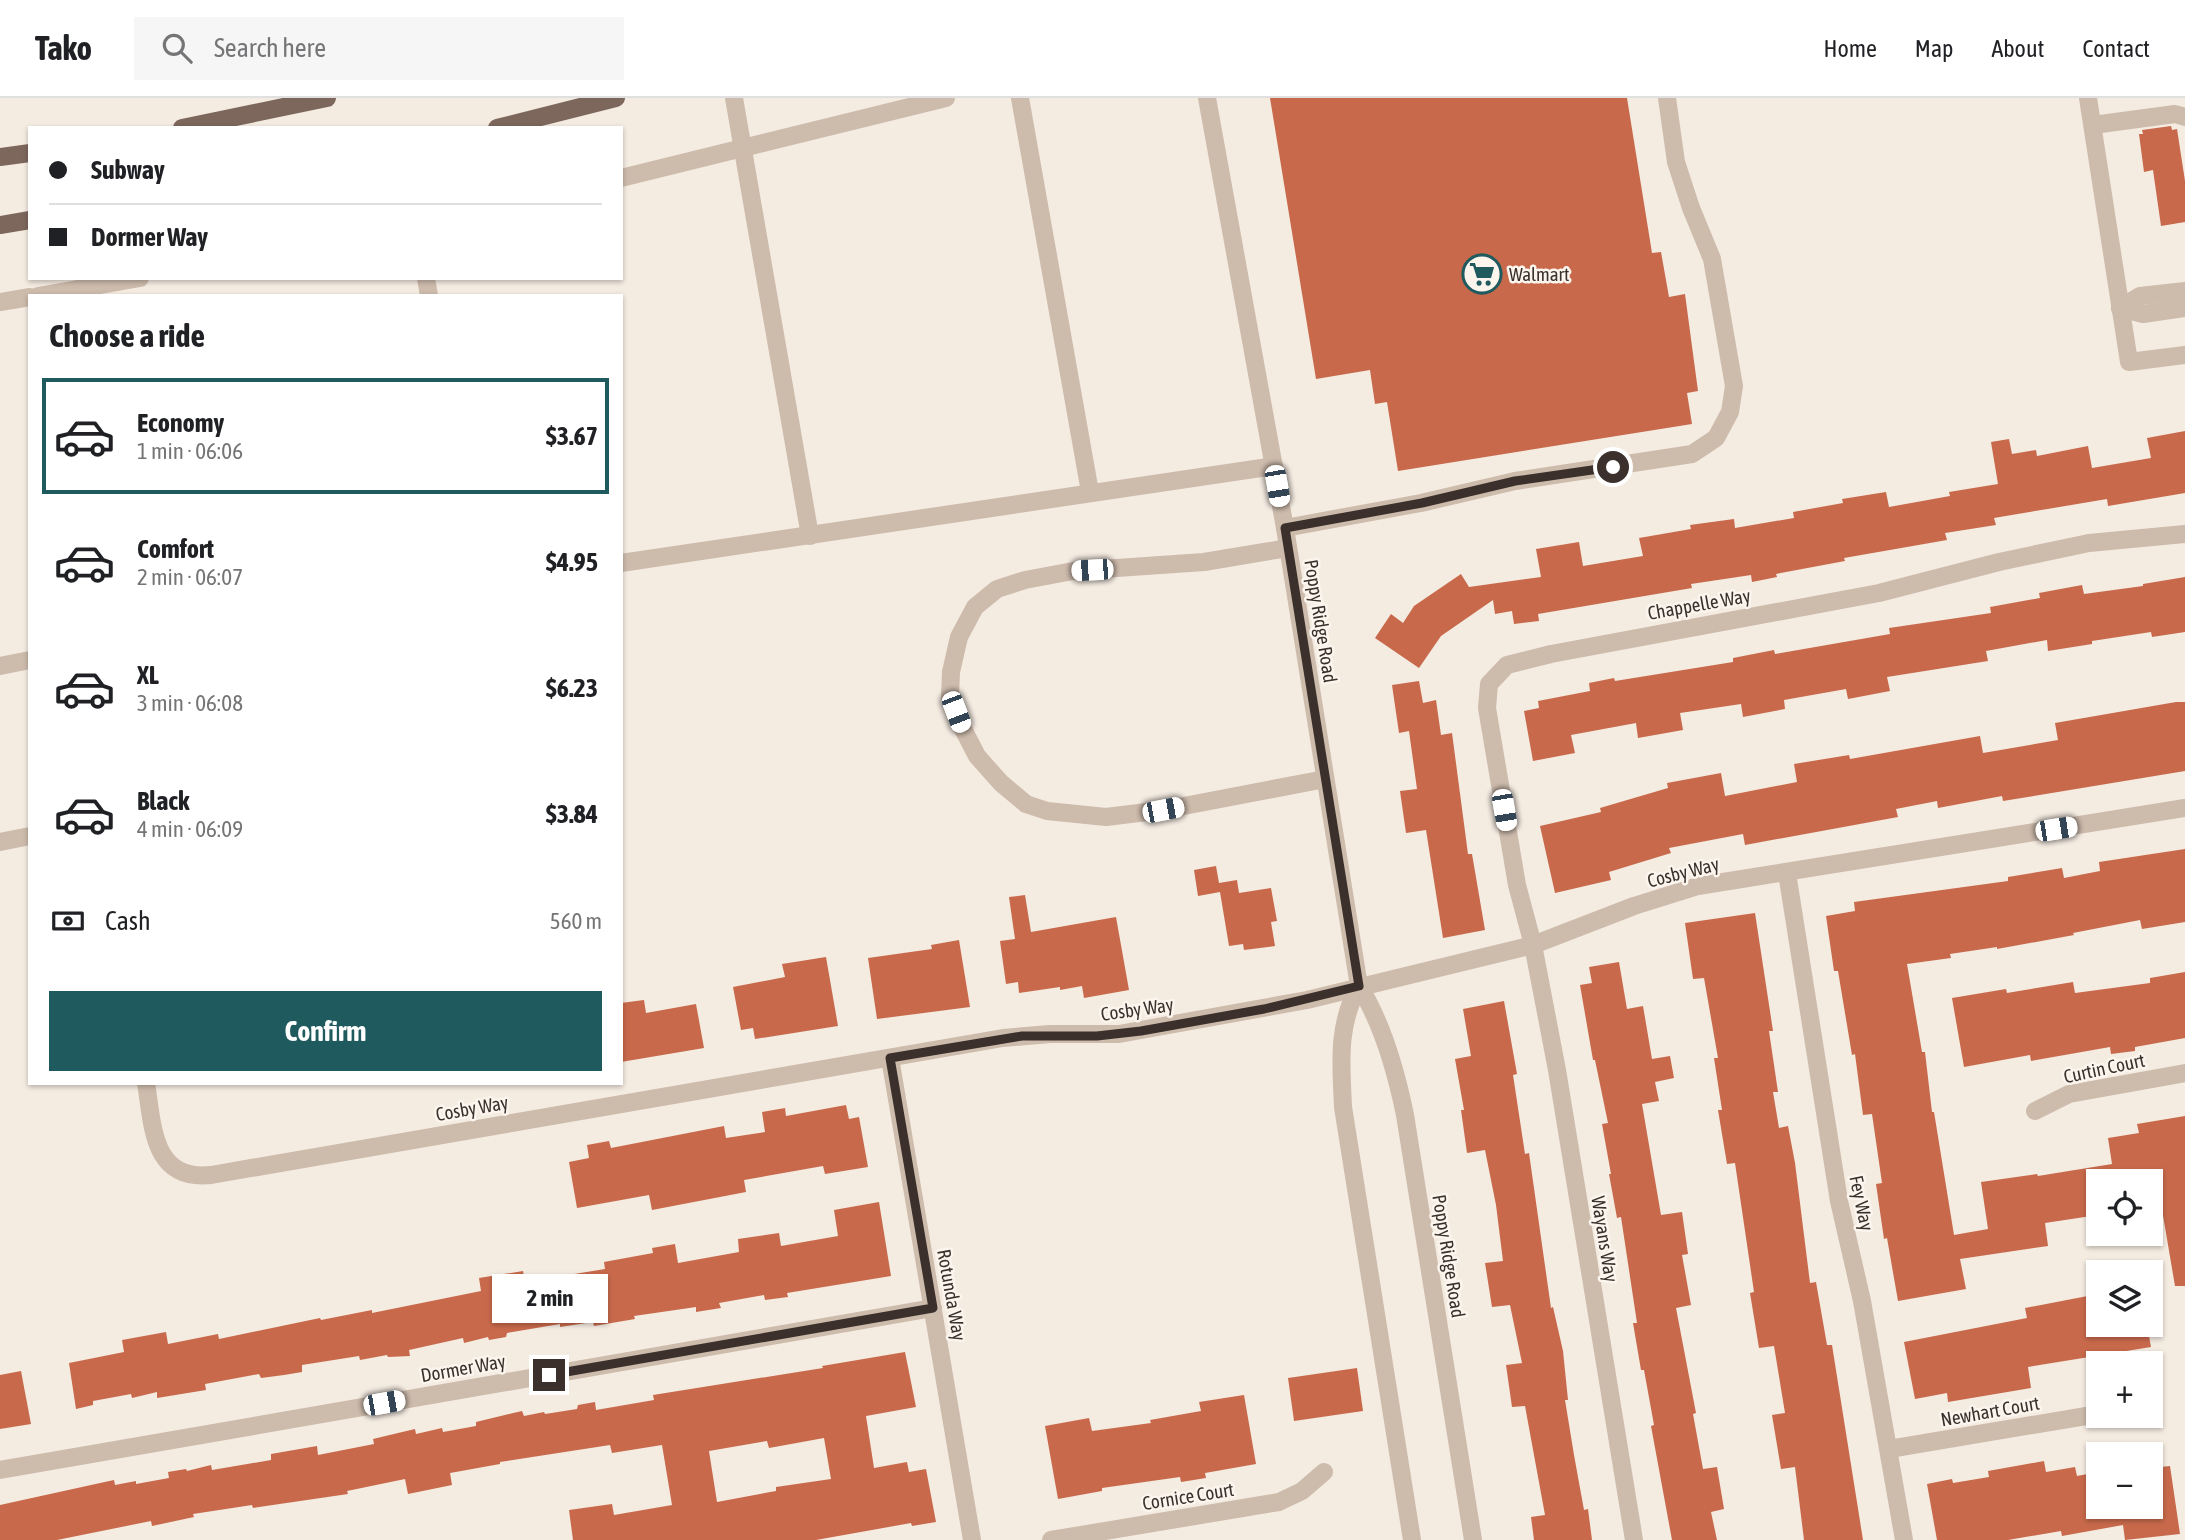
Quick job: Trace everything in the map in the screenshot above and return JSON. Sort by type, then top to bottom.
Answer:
[{"type":"main road","points":[[192,126],[327,98]]},
{"type":"main road","points":[[505,126],[616,98]]},
{"type":"main road","points":[[0,158],[28,153]]},
{"type":"main road","points":[[0,225],[28,220]]},
{"type":"street","points":[[734,98],[810,536]]},
{"type":"street","points":[[623,177],[946,98]]},
{"type":"street","points":[[1020,98],[1090,492]]},
{"type":"street","name":"Poppy Ridge Road","points":[[1207,98],[1285,528],[1359,986],[1374,1012],[1401,1094],[1473,1540]]},
{"type":"street","points":[[1285,528],[1422,503],[1515,481],[1692,454],[1716,438],[1730,412],[1734,386],[1712,258],[1691,208],[1676,162],[1667,98]]},
{"type":"street","points":[[2088,98],[2129,362],[2185,355]]},
{"type":"street","points":[[2093,125],[2175,114],[2185,117]]},
{"type":"street","points":[[49,294],[128,280]]},
{"type":"street","points":[[2120,308],[2140,296],[2185,290]]},
{"type":"street","points":[[0,302],[28,297]]},
{"type":"street","points":[[2120,308],[2143,314],[2185,308]]},
{"type":"street","points":[[623,563],[1273,466]]},
{"type":"street","name":"Chappelle Way","points":[[1532,945],[1517,886],[1487,708],[1489,684],[1507,666],[1551,654],[1637,637],[1879,593],[1999,562],[2089,543],[2185,534]]},
{"type":"street","points":[[1288,548],[1204,562],[1073,571],[1024,580],[997,589],[975,607],[959,637],[951,672],[950,698],[977,756],[1001,783],[1026,804],[1047,811],[1105,817],[1152,812],[1325,779]]},
{"type":"street","points":[[0,666],[28,660]]},
{"type":"street","name":"Cosby Way","points":[[146,1085],[156,1144],[161,1154],[177,1170],[200,1176],[1022,1036],[1097,1036],[1264,1009],[1532,945],[1634,906],[1698,886],[2185,808]]},
{"type":"street","points":[[0,842],[28,836]]},
{"type":"street","name":"Fey Way","points":[[1787,873],[1839,1201],[1860,1289],[1904,1540]]},
{"type":"street","name":"Wayans Way","points":[[1532,945],[1557,1070],[1634,1540]]},
{"type":"street","points":[[1359,986],[1347,1010],[1342,1035],[1343,1107],[1412,1540]]},
{"type":"street","name":"Rotunda Way","points":[[890,1058],[972,1540]]},
{"type":"street","name":"Curtin Court","points":[[2035,1111],[2069,1094],[2185,1073]]},
{"type":"street","name":"Dormer Way","points":[[0,1470],[933,1308]]},
{"type":"street","name":"Newhart Court","points":[[1889,1449],[2086,1416]]},
{"type":"street","name":"Cornice Court","points":[[1051,1540],[1279,1502],[1302,1491],[1324,1472]]},
{"type":"building","name":"Walmart","points":[[1270,98],[1627,98],[1652,253],[1661,252],[1669,297],[1685,294],[1698,391],[1687,393],[1692,424],[1398,471],[1387,402],[1375,404],[1370,370],[1316,379]]},
{"type":"building","points":[[2171,126],[2172,130],[2177,129],[2185,181],[2185,222],[2161,226],[2153,170],[2144,172],[2139,134],[2143,134],[2142,130]]},
{"type":"building","points":[[2185,431],[2185,493],[2108,506],[2107,499],[1994,518],[1996,525],[1945,533],[1947,540],[1844,558],[1845,561],[1776,574],[1777,577],[1752,582],[1751,575],[1691,584],[1692,588],[1538,614],[1539,621],[1514,624],[1512,611],[1495,614],[1493,600],[1441,636],[1419,668],[1375,638],[1391,614],[1403,623],[1414,606],[1461,574],[1469,587],[1541,577],[1536,549],[1579,542],[1583,566],[1643,556],[1639,538],[1691,529],[1690,525],[1734,519],[1735,528],[1794,518],[1793,512],[1843,503],[1842,499],[1886,492],[1889,507],[1950,496],[1949,492],[1998,484],[1991,442],[2009,439],[2012,454],[2036,450],[2037,456],[2088,446],[2092,468],[2151,458],[2147,438]]},
{"type":"building","points":[[2185,577],[2185,632],[2152,637],[2151,632],[2048,651],[2047,640],[1986,651],[1988,661],[1887,677],[1890,691],[1848,699],[1846,689],[1784,700],[1785,709],[1743,717],[1741,704],[1680,713],[1683,730],[1638,738],[1636,723],[1571,735],[1575,753],[1533,761],[1524,711],[1539,708],[1538,701],[1590,691],[1589,683],[1733,662],[1733,658],[1774,650],[1775,654],[1890,634],[1889,628],[1991,613],[1990,607],[2040,598],[2039,593],[2082,585],[2084,594]]},
{"type":"building","points":[[1419,681],[1423,703],[1436,700],[1441,735],[1452,733],[1468,854],[1472,854],[1485,930],[1443,938],[1426,830],[1406,833],[1400,791],[1417,789],[1409,731],[1399,733],[1392,685]]},
{"type":"building","points":[[2185,702],[2185,771],[2003,801],[2002,796],[1938,808],[1937,801],[1896,809],[1898,817],[1745,845],[1743,834],[1669,848],[1671,853],[1609,872],[1611,880],[1555,893],[1540,826],[1601,812],[1600,808],[1668,788],[1667,783],[1721,773],[1725,796],[1797,782],[1794,764],[1849,755],[1850,759],[1980,736],[1983,753],[2058,740],[2055,723]]},
{"type":"building","points":[[2185,849],[2185,922],[2142,929],[2140,920],[2073,933],[2074,935],[1997,949],[1950,954],[1951,958],[1907,964],[1922,1052],[1925,1052],[1932,1112],[1954,1235],[1988,1229],[1981,1182],[2112,1164],[2108,1138],[2139,1133],[2137,1124],[2185,1116],[2185,1286],[2175,1286],[2163,1215],[2163,1169],[2086,1169],[2086,1217],[2045,1223],[2048,1246],[1960,1259],[1966,1289],[1898,1301],[1887,1238],[1884,1239],[1876,1184],[1882,1183],[1872,1114],[1863,1115],[1855,1054],[1852,1055],[1838,971],[1834,971],[1826,916],[1855,911],[1854,902],[2008,881],[2008,877],[2062,868],[2064,878],[2100,871],[2099,862]]},
{"type":"building","points":[[1216,866],[1219,883],[1237,880],[1239,893],[1271,888],[1277,921],[1271,922],[1275,946],[1244,950],[1243,944],[1229,946],[1220,892],[1198,896],[1194,870]]},
{"type":"building","points":[[1025,895],[1031,932],[1116,917],[1129,990],[1084,998],[1082,986],[1019,993],[1018,982],[1006,984],[1000,941],[1015,939],[1009,897]]},
{"type":"building","points":[[1755,913],[1773,1031],[1769,1031],[1778,1092],[1773,1092],[1779,1128],[1788,1126],[1810,1283],[1816,1282],[1827,1345],[1832,1345],[1863,1540],[1804,1540],[1795,1467],[1781,1469],[1772,1415],[1785,1413],[1774,1346],[1759,1348],[1750,1293],[1754,1292],[1735,1163],[1727,1164],[1718,1110],[1722,1110],[1714,1058],[1718,1058],[1704,978],[1693,979],[1685,923]]},
{"type":"building","points":[[959,940],[970,1007],[877,1019],[868,958],[932,949],[931,945]]},
{"type":"building","points":[[826,957],[838,1026],[755,1039],[753,1028],[741,1030],[733,987],[785,977],[782,964]]},
{"type":"building","points":[[1619,962],[1627,1009],[1643,1006],[1652,1059],[1670,1056],[1674,1078],[1655,1082],[1659,1101],[1642,1104],[1661,1215],[1682,1212],[1688,1254],[1682,1255],[1691,1305],[1676,1308],[1696,1413],[1693,1414],[1703,1469],[1717,1467],[1724,1509],[1711,1512],[1717,1540],[1672,1540],[1651,1426],[1654,1425],[1633,1323],[1637,1323],[1621,1217],[1617,1218],[1602,1124],[1608,1123],[1593,1060],[1580,985],[1592,983],[1589,967]]},
{"type":"building","points":[[2185,972],[2185,1038],[2135,1047],[2135,1051],[2111,1054],[2110,1047],[2031,1061],[2030,1055],[1964,1067],[1952,998],[2006,989],[2007,993],[2073,982],[2075,993],[2150,983],[2150,978]]},
{"type":"building","points":[[644,1000],[646,1013],[696,1004],[704,1048],[623,1062],[623,1003]]},
{"type":"building","points":[[1504,1001],[1517,1074],[1513,1075],[1525,1154],[1529,1153],[1551,1308],[1553,1307],[1563,1351],[1568,1400],[1565,1400],[1584,1510],[1588,1509],[1592,1540],[1534,1540],[1531,1517],[1545,1515],[1525,1406],[1512,1407],[1506,1365],[1522,1363],[1510,1305],[1492,1307],[1485,1263],[1503,1261],[1496,1205],[1485,1150],[1467,1153],[1461,1110],[1464,1110],[1455,1059],[1471,1056],[1463,1009]]},
{"type":"building","points":[[846,1105],[849,1119],[859,1117],[868,1167],[825,1174],[823,1166],[744,1180],[746,1192],[652,1210],[649,1195],[577,1208],[569,1162],[589,1158],[587,1145],[609,1141],[611,1148],[724,1126],[726,1138],[765,1132],[762,1112],[785,1108],[786,1116]]},
{"type":"building","points":[[879,1202],[891,1276],[787,1293],[788,1297],[765,1300],[764,1295],[719,1303],[721,1308],[696,1312],[696,1307],[634,1316],[635,1319],[594,1326],[593,1322],[560,1327],[560,1324],[507,1333],[506,1337],[489,1340],[488,1337],[464,1343],[463,1338],[409,1350],[410,1356],[387,1355],[360,1360],[359,1356],[302,1365],[302,1372],[261,1378],[259,1374],[205,1384],[206,1390],[157,1398],[157,1392],[132,1398],[131,1394],[93,1401],[93,1405],[76,1409],[69,1363],[124,1352],[122,1340],[166,1332],[168,1344],[218,1334],[219,1339],[320,1318],[321,1320],[372,1310],[372,1313],[481,1291],[479,1278],[523,1271],[525,1282],[605,1269],[604,1262],[653,1253],[652,1248],[675,1244],[678,1263],[739,1252],[738,1239],[779,1233],[781,1246],[838,1236],[834,1210]]},
{"type":"building","points":[[2086,1296],[2086,1337],[2149,1337],[2151,1347],[2126,1351],[2086,1351],[2086,1358],[2028,1367],[2031,1388],[1948,1402],[1947,1393],[1915,1399],[1904,1342],[2027,1318],[2025,1308]]},
{"type":"building","points":[[905,1352],[916,1407],[866,1416],[874,1468],[907,1462],[909,1472],[926,1469],[936,1522],[912,1526],[911,1523],[816,1540],[573,1540],[569,1510],[612,1504],[614,1515],[672,1505],[662,1445],[612,1453],[610,1445],[500,1462],[450,1473],[452,1485],[408,1494],[405,1479],[347,1491],[348,1494],[193,1514],[194,1517],[152,1526],[151,1521],[57,1540],[0,1540],[0,1505],[114,1480],[115,1485],[136,1481],[136,1484],[169,1478],[168,1472],[211,1465],[212,1470],[271,1460],[271,1454],[317,1446],[318,1455],[374,1444],[373,1439],[415,1429],[416,1434],[442,1428],[443,1432],[476,1426],[476,1422],[522,1411],[524,1416],[545,1414],[577,1409],[578,1405],[595,1402],[596,1410],[654,1400],[653,1395],[823,1368],[822,1366]],"holes":[[[824,1438],[831,1479],[776,1487],[776,1491],[717,1502],[709,1451],[767,1441],[769,1448]]]},
{"type":"building","points":[[1357,1368],[1363,1411],[1294,1421],[1288,1378]]},
{"type":"building","points":[[21,1371],[31,1424],[0,1429],[0,1375]]},
{"type":"building","points":[[1244,1395],[1256,1464],[1205,1473],[1206,1478],[1181,1482],[1180,1477],[1102,1488],[1102,1491],[1058,1499],[1045,1426],[1089,1418],[1092,1431],[1151,1423],[1150,1420],[1201,1411],[1199,1402]]},
{"type":"building","points":[[2044,1461],[2046,1472],[2075,1467],[2077,1476],[2086,1474],[2086,1519],[2163,1519],[2163,1467],[2170,1466],[2180,1534],[2125,1540],[2123,1525],[2062,1536],[2061,1531],[2008,1540],[1937,1540],[1927,1484],[1952,1479],[1953,1483],[1989,1477],[1988,1471]]},
{"type":"place","name":"Walmart","points":[[1482,274]]},
{"type":"route","points":[[549,1375],[933,1308],[890,1058],[1003,1038],[1050,1034],[1097,1036],[1141,1031],[1264,1009],[1359,986],[1285,528],[1422,503],[1515,481],[1613,467]]}]
